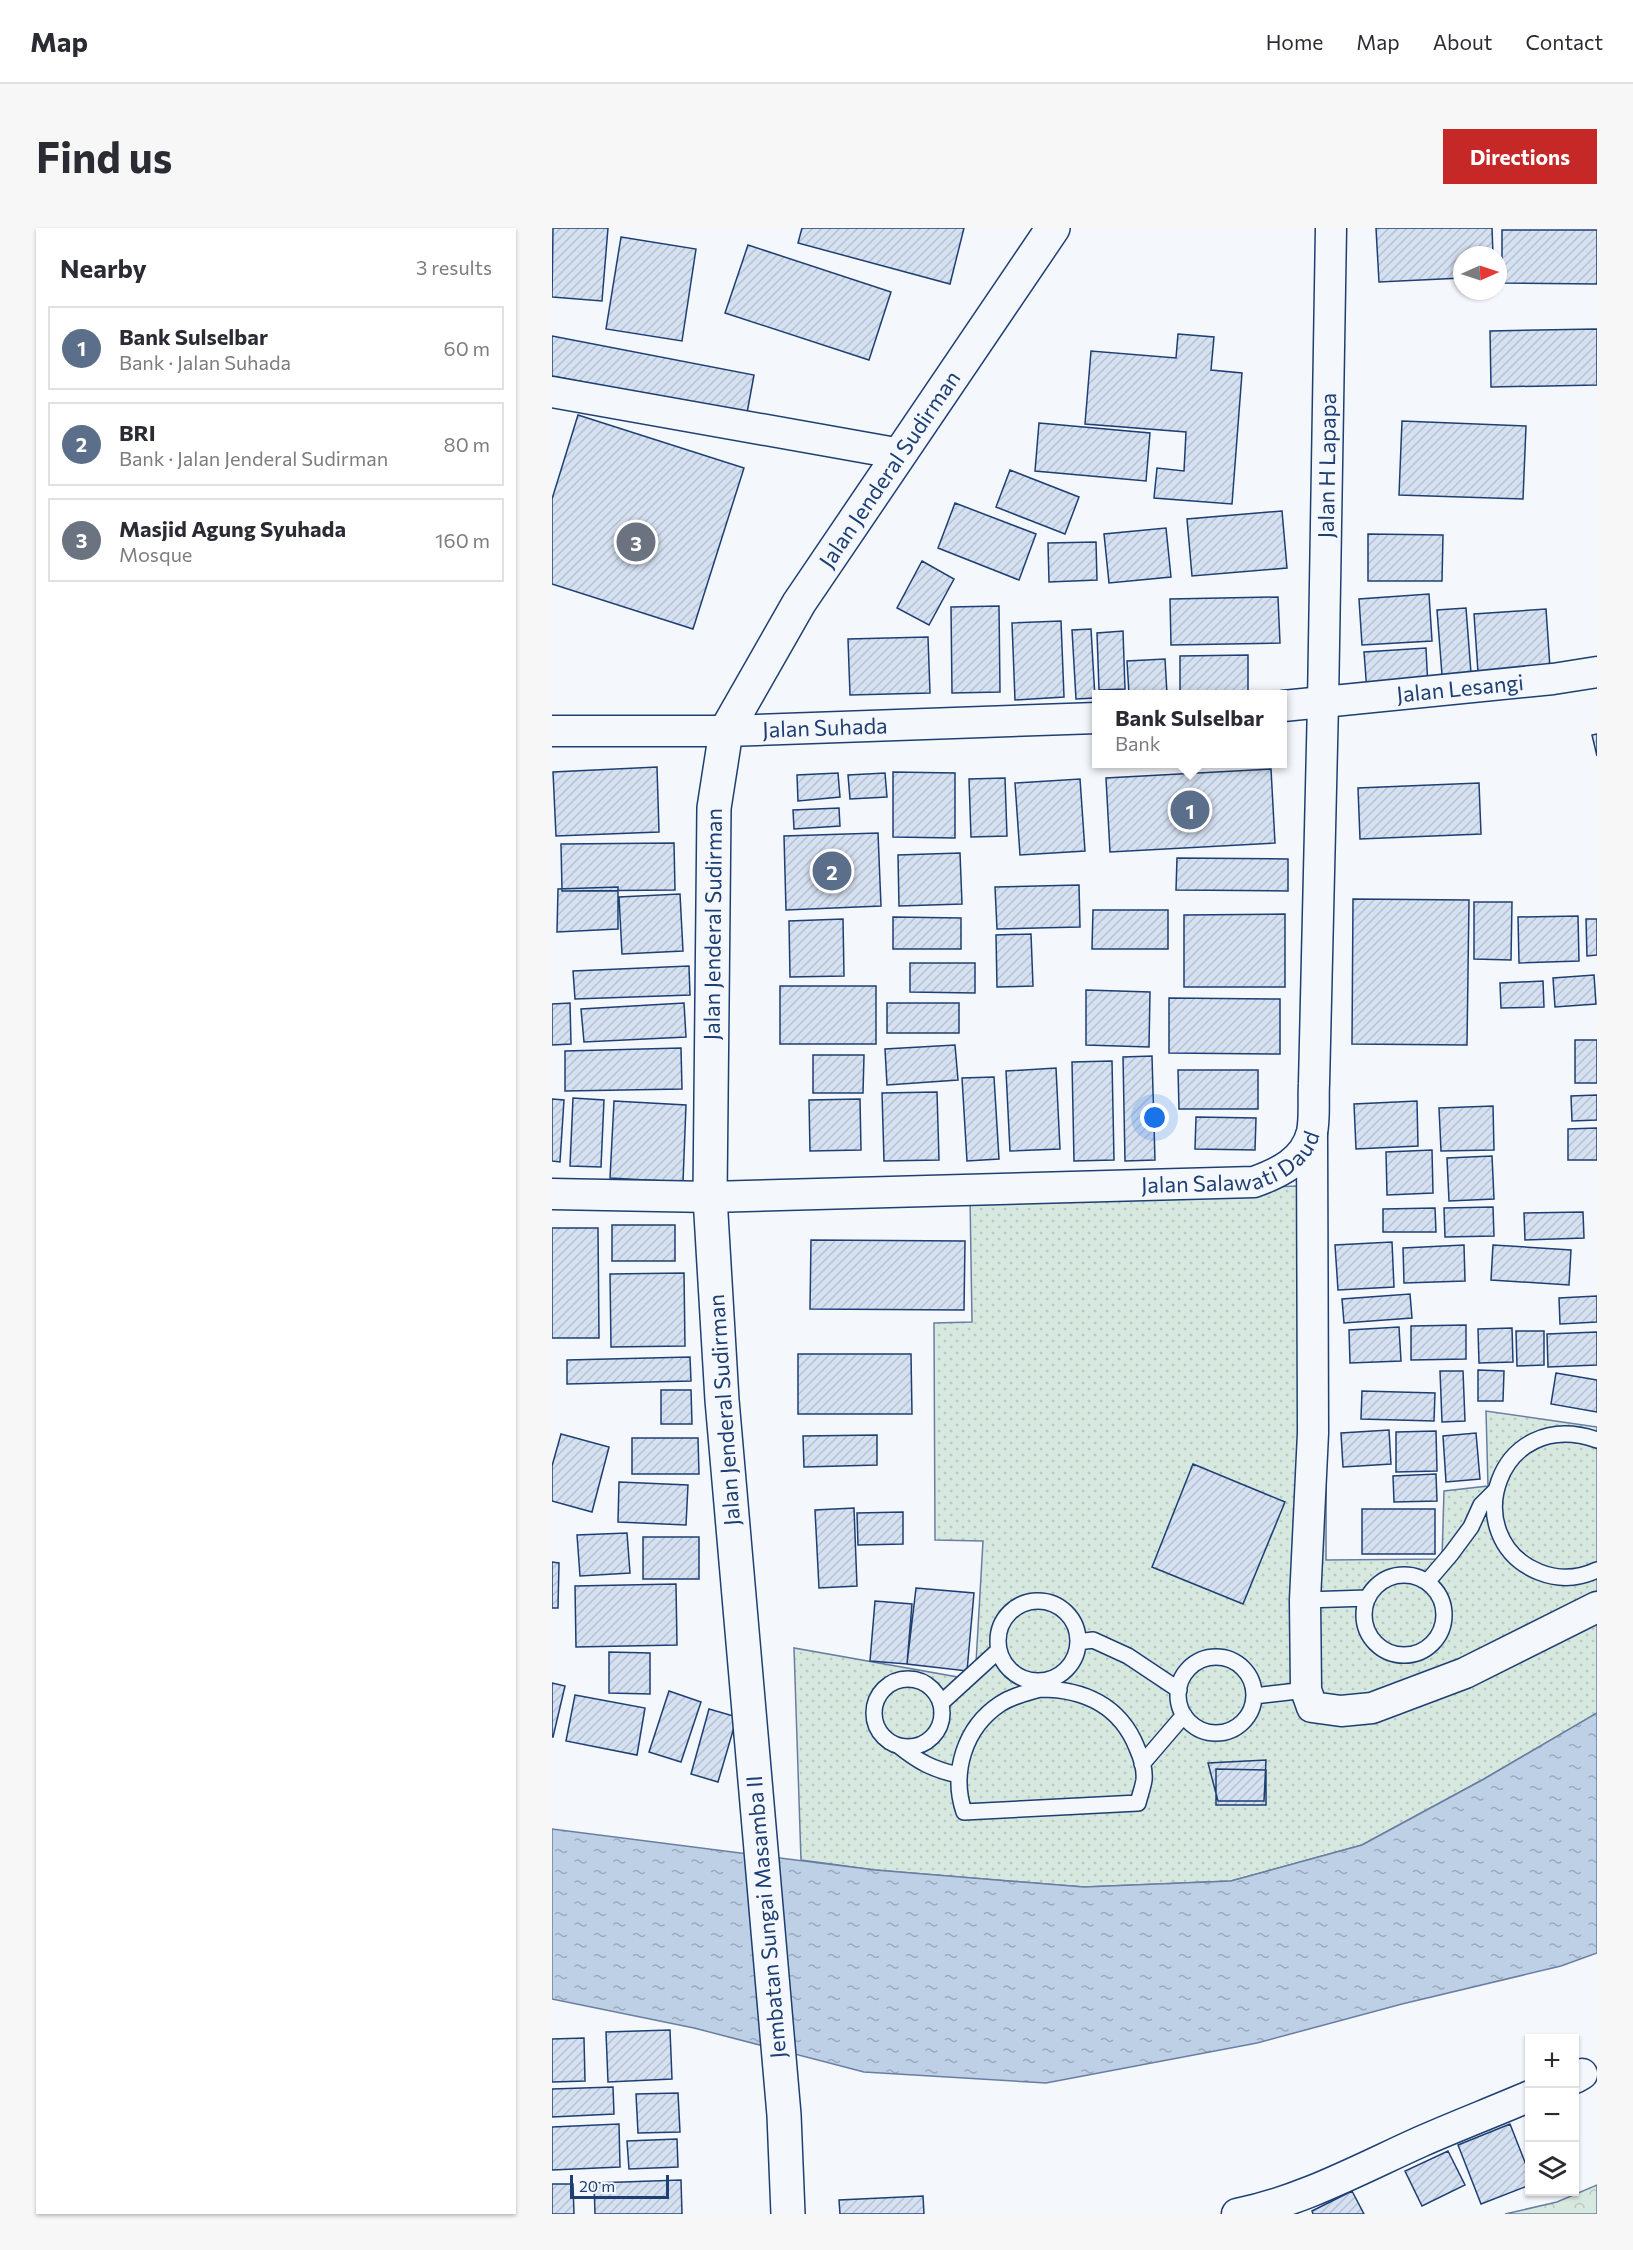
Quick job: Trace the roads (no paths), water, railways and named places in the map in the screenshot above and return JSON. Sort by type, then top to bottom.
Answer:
[{"type":"highway","name":"Jalan Jenderal Sudirman","points":[[748,1718],[722,1400],[710,1197],[714,808],[726,731],[799,603],[1053,228]]},
{"type":"highway","name":"Jembatan Sungai Masamba II","points":[[748,1718],[784,2115],[788,2214]]},
{"type":"street","name":"Jalan H Lapapa","points":[[1323,703],[1331,228]]},
{"type":"street","points":[[552,392],[901,454]]},
{"type":"street","name":"Jalan Lesangi","points":[[1323,703],[1553,679],[1597,672]]},
{"type":"street","points":[[1287,706],[1323,703]]},
{"type":"street","name":"Jalan Salawati Daud","points":[[552,1194],[710,1197],[1254,1182],[1272,1176],[1302,1154],[1312,1132],[1323,703]]},
{"type":"street","name":"Jalan Suhada","points":[[552,732],[726,731],[1092,718]]},
{"type":"street","points":[[1312,1132],[1313,1433],[1305,1600],[1306,1690],[1312,1707],[1341,1711],[1372,1708],[1465,1673],[1597,1607]]},
{"type":"street","points":[[1237,2214],[1265,2208],[1326,2186],[1420,2142],[1525,2098]]},
{"type":"lane","points":[[1597,1440],[1580,1434],[1561,1433],[1542,1437],[1526,1446],[1512,1457],[1502,1473],[1496,1490],[1495,1508],[1498,1526],[1505,1543],[1516,1557],[1531,1568],[1547,1575],[1566,1578],[1586,1575],[1597,1570]]},
{"type":"lane","points":[[1427,1582],[1471,1527],[1481,1505],[1496,1490]]},
{"type":"lane","points":[[1471,1527],[1498,1526]]},
{"type":"lane","points":[[1402,1575],[1415,1576],[1427,1582],[1442,1602],[1444,1614],[1442,1628],[1436,1640],[1425,1649],[1412,1654],[1399,1655],[1384,1650],[1373,1641],[1366,1627],[1364,1612],[1368,1598],[1377,1586],[1389,1578],[1402,1575]]},
{"type":"lane","points":[[1305,1600],[1368,1598]]},
{"type":"lane","points":[[1033,1601],[1047,1602],[1059,1608],[1069,1617],[1075,1628],[1077,1642],[1074,1656],[1066,1669],[1054,1678],[1039,1681],[1024,1679],[1013,1673],[1004,1663],[999,1650],[998,1637],[1006,1618],[1020,1605],[1033,1601]]},
{"type":"lane","points":[[1077,1642],[1093,1640],[1128,1656],[1179,1690]]},
{"type":"lane","points":[[941,1703],[999,1650]]},
{"type":"lane","points":[[1213,1657],[1226,1658],[1246,1672],[1252,1683],[1254,1696],[1251,1710],[1243,1722],[1232,1730],[1218,1733],[1203,1731],[1192,1724],[1184,1715],[1179,1703],[1179,1690],[1183,1677],[1201,1660],[1213,1657]]},
{"type":"lane","points":[[899,1746],[910,1747],[932,1738],[942,1718],[941,1703],[934,1690],[924,1682],[910,1678],[896,1680],[884,1688],[876,1700],[873,1714],[877,1728],[886,1739],[899,1746],[917,1761],[934,1770],[958,1775]]},
{"type":"lane","points":[[1040,1689],[1061,1689],[1082,1694],[1102,1704],[1119,1718],[1132,1736],[1142,1764],[1144,1778],[1138,1803],[964,1812],[959,1797],[958,1775],[962,1754],[983,1718],[1018,1695],[1040,1689]]},
{"type":"lane","points":[[1254,1696],[1306,1690]]},
{"type":"lane","points":[[1142,1764],[1184,1715]]},
{"type":"water","points":[[1597,1713],[1597,1953],[1561,1966],[1402,2004],[1257,2043],[1046,2083],[864,2072],[694,2028],[552,1999],[552,1829],[875,1870],[1084,1887],[1231,1881],[1362,1845],[1484,1779]]},
{"type":"place","name":"Masjid Agung Syuhada","points":[[636,542]]},
{"type":"place","name":"Bank Sulselbar","points":[[1190,810]]},
{"type":"place","name":"BRI","points":[[832,871]]}]
